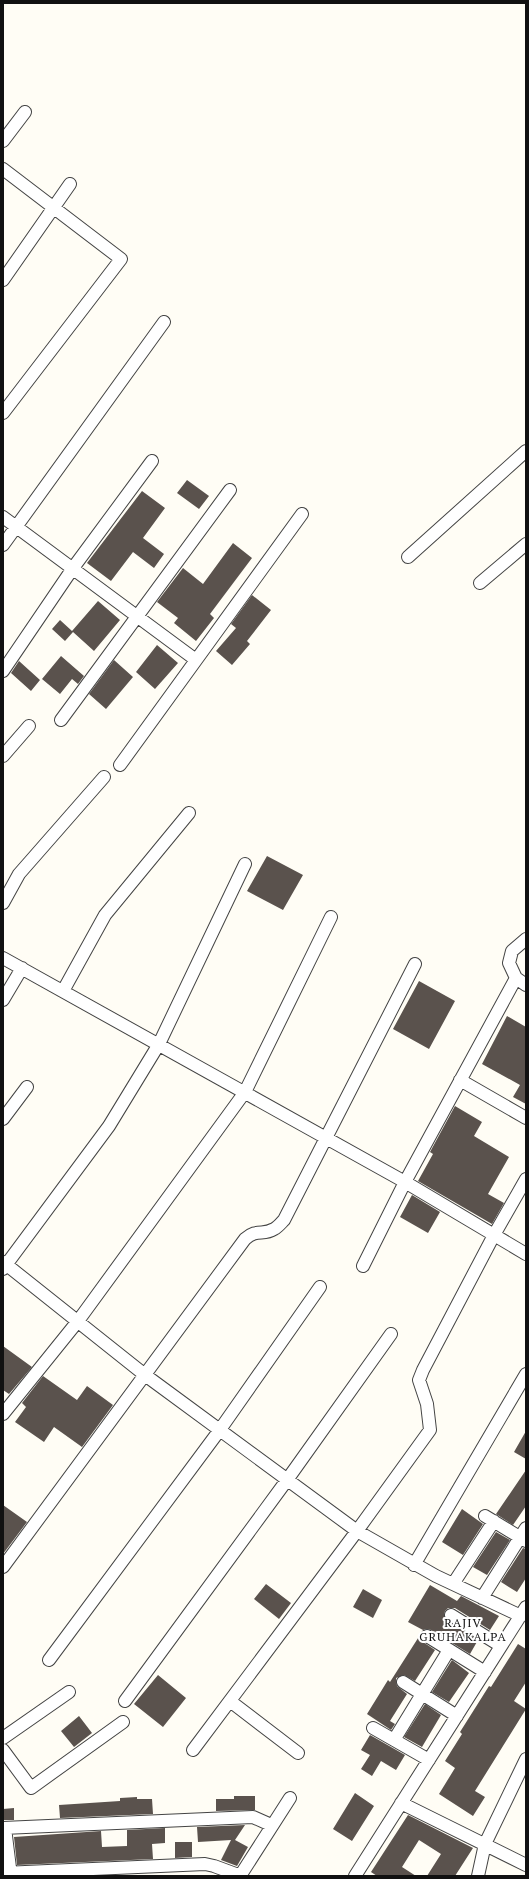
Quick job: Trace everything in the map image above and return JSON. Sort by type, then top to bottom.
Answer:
[{"type":"street","points":[[3,141],[25,112]]},
{"type":"street","points":[[3,169],[121,259],[3,413]]},
{"type":"street","points":[[3,280],[70,184]]},
{"type":"street","points":[[3,546],[164,322]]},
{"type":"street","points":[[408,556],[526,452]]},
{"type":"street","points":[[3,671],[73,568],[152,461]]},
{"type":"street","points":[[61,720],[230,490]]},
{"type":"street","points":[[120,765],[302,514]]},
{"type":"street","points":[[3,517],[196,660]]},
{"type":"street","points":[[480,583],[526,544]]},
{"type":"street","points":[[3,756],[29,726]]},
{"type":"street","points":[[3,903],[19,874],[104,777]]},
{"type":"street","points":[[63,991],[105,915],[189,813]]},
{"type":"street","points":[[245,864],[159,1044],[109,1126],[4,1265],[219,1431],[357,1531],[414,1565],[482,1598],[524,1612],[355,1876]]},
{"type":"street","points":[[3,1414],[78,1321],[245,1092],[330,918]]},
{"type":"street","points":[[363,1266],[405,1182],[460,1080],[521,982],[509,963],[512,951],[526,939]]},
{"type":"street","points":[[3,958],[326,1137],[526,1254]]},
{"type":"street","points":[[3,1567],[245,1239],[252,1233],[269,1232],[275,1229],[284,1220],[415,964]]},
{"type":"street","points":[[3,1000],[22,968]]},
{"type":"street","points":[[460,1080],[526,1118]]},
{"type":"street","points":[[3,1120],[27,1087]]},
{"type":"street","points":[[193,1750],[357,1531],[430,1430],[427,1404],[419,1380],[422,1370],[494,1235],[524,1185]]},
{"type":"street","points":[[49,1660],[219,1431],[320,1287]]},
{"type":"street","points":[[125,1701],[287,1480],[391,1334]]},
{"type":"street","points":[[414,1565],[526,1374]]},
{"type":"street","points":[[454,1584],[490,1519],[524,1536],[482,1598]]},
{"type":"street","points":[[451,1615],[501,1646]]},
{"type":"street","points":[[427,1636],[485,1672]]},
{"type":"street","points":[[394,1740],[449,1650]]},
{"type":"street","points":[[403,1682],[457,1716]]},
{"type":"street","points":[[3,1738],[69,1692]]},
{"type":"street","points":[[230,1701],[298,1753]]},
{"type":"street","points":[[3,1750],[31,1788],[123,1722]]},
{"type":"street","points":[[373,1728],[429,1760]]},
{"type":"street","points":[[478,1876],[484,1844],[526,1759]]},
{"type":"street","points":[[271,1825],[253,1817],[4,1828],[8,1874],[205,1864],[240,1876],[271,1825],[290,1798]]},
{"type":"street","points":[[401,1803],[526,1865]]},
{"type":"building","points":[[187,480],[209,496],[199,509],[177,493]]},
{"type":"building","points":[[142,491],[165,508],[143,538],[164,554],[154,568],[133,552],[111,581],[87,563]]},
{"type":"building","points":[[233,543],[252,558],[210,614],[214,618],[196,641],[174,623],[178,618],[157,602],[183,568],[203,584]]},
{"type":"building","points":[[252,595],[271,610],[247,641],[250,644],[232,665],[216,651],[236,628],[231,624]]},
{"type":"building","points":[[98,601],[120,620],[94,651],[73,632],[65,641],[52,629],[60,620],[72,631]]},
{"type":"building","points":[[157,645],[178,663],[155,689],[136,672]]},
{"type":"building","points":[[61,656],[84,676],[78,684],[72,679],[60,694],[42,679]]},
{"type":"building","points":[[114,660],[133,677],[106,709],[89,694]]},
{"type":"building","points":[[19,661],[40,680],[31,691],[11,673]]},
{"type":"building","points":[[267,856],[303,875],[283,910],[247,891]]},
{"type":"building","points":[[419,981],[455,1001],[429,1049],[393,1029]]},
{"type":"building","points":[[507,1016],[526,1027],[526,1104],[513,1097],[520,1085],[482,1064]]},
{"type":"building","points":[[455,1106],[482,1122],[474,1136],[509,1157],[488,1194],[504,1203],[492,1224],[418,1181],[433,1154],[430,1152]]},
{"type":"building","points":[[412,1195],[440,1212],[428,1233],[400,1217]]},
{"type":"building","points":[[3,1346],[32,1367],[9,1394],[3,1390]]},
{"type":"building","points":[[43,1376],[77,1400],[87,1386],[113,1405],[82,1447],[54,1427],[44,1442],[15,1422],[26,1407],[22,1403]]},
{"type":"building","points":[[526,1431],[526,1459],[514,1452]]},
{"type":"building","points":[[526,1470],[526,1506],[513,1525],[496,1514]]},
{"type":"building","points":[[3,1505],[27,1522],[3,1554]]},
{"type":"building","points":[[462,1509],[483,1524],[463,1555],[442,1542]]},
{"type":"building","points":[[496,1532],[510,1540],[487,1575],[473,1567]]},
{"type":"building","points":[[523,1548],[526,1549],[526,1578],[517,1592],[501,1582]]},
{"type":"building","points":[[266,1584],[291,1603],[279,1619],[254,1599]]},
{"type":"building","points":[[430,1585],[457,1601],[461,1596],[499,1616],[490,1630],[455,1608],[448,1608],[445,1611],[444,1615],[447,1621],[478,1640],[470,1654],[431,1630],[423,1630],[408,1622]]},
{"type":"building","points":[[363,1589],[382,1600],[373,1618],[353,1607]]},
{"type":"building","points":[[420,1635],[423,1642],[435,1650],[415,1681],[404,1675],[396,1678],[397,1686],[407,1694],[390,1721],[395,1724],[391,1730],[367,1714],[388,1680],[390,1682]]},
{"type":"building","points":[[518,1644],[526,1649],[526,1682],[514,1701],[526,1709],[475,1791],[485,1797],[473,1816],[439,1794],[455,1768],[445,1761],[462,1734],[460,1732]]},
{"type":"building","points":[[452,1660],[469,1673],[449,1702],[432,1692]]},
{"type":"building","points":[[158,1675],[186,1698],[163,1727],[134,1704]]},
{"type":"building","points":[[425,1704],[441,1715],[422,1747],[404,1737]]},
{"type":"building","points":[[79,1716],[92,1733],[74,1747],[61,1731]]},
{"type":"building","points":[[370,1735],[405,1755],[396,1770],[381,1761],[372,1776],[361,1769],[370,1755],[361,1750]]},
{"type":"building","points":[[355,1793],[374,1806],[352,1841],[333,1829]]},
{"type":"building","points":[[234,1796],[255,1796],[255,1810],[216,1811],[216,1799],[234,1799]]},
{"type":"building","points":[[137,1797],[137,1799],[152,1799],[153,1814],[60,1818],[59,1805],[120,1801],[120,1798]]},
{"type":"building","points":[[14,1808],[14,1820],[3,1820],[3,1809]]},
{"type":"building","points":[[408,1815],[473,1848],[455,1876],[427,1876],[441,1854],[419,1840],[402,1867],[416,1876],[377,1876],[371,1872]]},
{"type":"building","points":[[245,1825],[235,1840],[248,1847],[237,1866],[221,1860],[231,1840],[198,1842],[197,1827]]},
{"type":"building","points":[[165,1828],[165,1843],[152,1844],[153,1859],[17,1865],[14,1837],[101,1831],[102,1847],[127,1846],[127,1830]]},
{"type":"building","points":[[175,1842],[192,1842],[192,1857],[175,1858]]},
{"type":"district","name":"RAJIV GRUHAKALPA","points":[[463,1630]]}]
